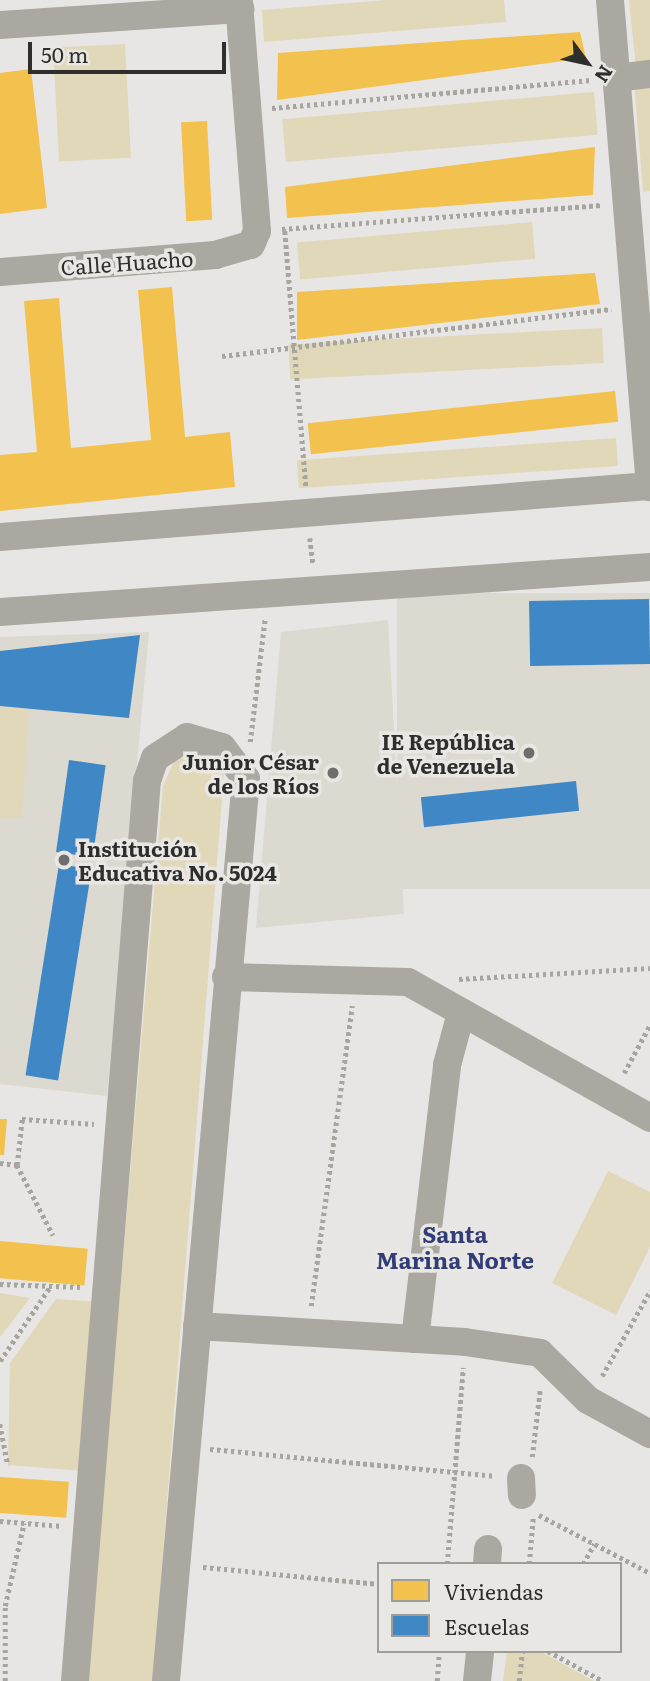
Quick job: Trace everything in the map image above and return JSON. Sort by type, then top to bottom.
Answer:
[{"type":"street","points":[[0,537],[650,487],[635,306],[638,202],[617,78],[610,0]]},
{"type":"street","points":[[0,25],[239,4],[248,111],[254,238]]},
{"type":"street","points":[[617,78],[650,74]]},
{"type":"street","name":"Calle Huacho","points":[[0,272],[215,256],[254,238]]},
{"type":"street","points":[[0,612],[650,567]]},
{"type":"street","points":[[75,1681],[86,1528],[109,1289],[147,781],[155,758],[187,737],[208,739],[246,779],[226,977],[166,1681]]},
{"type":"street","points":[[226,977],[408,982],[611,1099],[650,1118]]},
{"type":"street","points":[[415,1339],[447,1065],[461,1013]]},
{"type":"street","points":[[197,1326],[465,1342],[540,1353],[588,1400],[650,1434]]},
{"type":"street","points":[[477,1681],[480,1653]]},
{"type":"path","points":[[248,111],[617,78]]},
{"type":"path","points":[[274,94],[276,121]]},
{"type":"path","points":[[254,238],[285,229],[638,202]]},
{"type":"path","points":[[284,215],[315,590]]},
{"type":"path","points":[[222,356],[295,344],[635,306]]},
{"type":"path","points":[[246,779],[268,593]]},
{"type":"path","points":[[408,982],[650,968]]},
{"type":"path","points":[[307,1333],[355,981]]},
{"type":"path","points":[[611,1099],[650,1025]]},
{"type":"path","points":[[53,1235],[18,1164],[22,1119],[121,1126]]},
{"type":"path","points":[[0,1163],[18,1164]]},
{"type":"path","points":[[0,1284],[109,1289]]},
{"type":"path","points":[[0,1361],[51,1286]]},
{"type":"path","points":[[588,1400],[650,1292]]},
{"type":"path","points":[[447,1562],[465,1342]]},
{"type":"path","points":[[529,1562],[526,1495],[536,1450],[540,1353]]},
{"type":"path","points":[[0,1424],[8,1465]]},
{"type":"path","points":[[185,1447],[455,1473],[526,1495],[594,1544],[650,1573]]},
{"type":"path","points":[[0,1521],[86,1528]]},
{"type":"path","points":[[5,1681],[1,1640],[24,1523]]},
{"type":"path","points":[[584,1562],[594,1544]]},
{"type":"path","points":[[177,1565],[377,1584]]},
{"type":"path","points":[[437,1681],[439,1653]]},
{"type":"path","points":[[519,1681],[522,1653]]},
{"type":"path","points":[[552,1653],[604,1681]]},
{"type":"shaded area","points":[[387,0],[504,0],[506,22],[264,42],[262,10]]},
{"type":"shaded area","points":[[629,0],[650,0],[650,67],[636,68]]},
{"type":"shaded area","points":[[125,44],[131,158],[59,162],[53,48]]},
{"type":"shaded area","points":[[650,80],[650,191],[643,192],[634,81]]},
{"type":"shaded area","points":[[594,92],[598,135],[286,162],[282,119]]},
{"type":"shaded area","points":[[532,222],[535,259],[300,279],[297,243]]},
{"type":"shaded area","points":[[602,328],[604,363],[290,379],[288,344]]},
{"type":"shaded area","points":[[616,438],[618,466],[299,488],[297,460]]},
{"type":"shaded area","name":"IE República de Venezuela","points":[[397,593],[650,593],[650,889],[397,889]]},
{"type":"shaded area","name":"Junior César de los Ríos","points":[[388,620],[404,914],[256,928],[281,632]]},
{"type":"shaded area","name":"Institución Educativa No. 5024","points":[[149,632],[107,1096],[0,1084],[0,637]]},
{"type":"shaded area","points":[[0,707],[29,709],[22,818],[0,817]]},
{"type":"shaded area","points":[[202,751],[224,773],[153,1681],[87,1681],[163,786],[174,761]]},
{"type":"shaded area","points":[[608,1171],[650,1192],[650,1247],[616,1315],[552,1283]]},
{"type":"shaded area","points":[[0,1293],[30,1298],[0,1337]]},
{"type":"shaded area","points":[[56,1299],[99,1302],[83,1471],[8,1465],[10,1363]]},
{"type":"shaded area","points":[[507,1653],[543,1653],[594,1681],[503,1681]]},
{"type":"building: Viviendas","points":[[580,32],[586,58],[277,100],[278,53]]},
{"type":"building: Viviendas","points":[[31,69],[47,208],[0,214],[0,73]]},
{"type":"building: Viviendas","points":[[207,121],[212,220],[186,221],[181,122]]},
{"type":"building: Viviendas","points":[[595,147],[593,195],[287,218],[285,187]]},
{"type":"building: Viviendas","points":[[595,273],[600,304],[297,340],[297,292]]},
{"type":"building: Viviendas","points":[[172,287],[185,437],[230,432],[235,487],[0,511],[0,455],[37,452],[24,301],[59,298],[71,448],[151,440],[138,290]]},
{"type":"building: Viviendas","points":[[615,391],[618,422],[311,454],[308,423]]},
{"type":"building: Viviendas","points":[[0,1119],[7,1119],[4,1155],[0,1155]]},
{"type":"building: Viviendas","points":[[0,1241],[88,1249],[84,1286],[0,1278]]},
{"type":"building: Viviendas","points":[[0,1477],[69,1482],[66,1518],[0,1513]]},
{"type":"building: Escuelas","points":[[649,599],[650,664],[530,666],[529,601]]},
{"type":"building: Escuelas","points":[[140,635],[129,718],[0,706],[0,651]]},
{"type":"building: Escuelas","points":[[69,760],[106,765],[93,857],[56,852]]},
{"type":"building: Escuelas","points":[[576,781],[579,811],[424,827],[421,797]]},
{"type":"building: Escuelas","points":[[59,864],[92,869],[58,1081],[26,1075]]},
{"type":"place","name":"IE República de Venezuela","points":[[529,753]]},
{"type":"place","name":"Junior César de los Ríos","points":[[333,773]]},
{"type":"place","name":"Institución Educativa No. 5024","points":[[64,860]]},
{"type":"district","name":"Santa Marina Norte","points":[[455,1246]]}]
